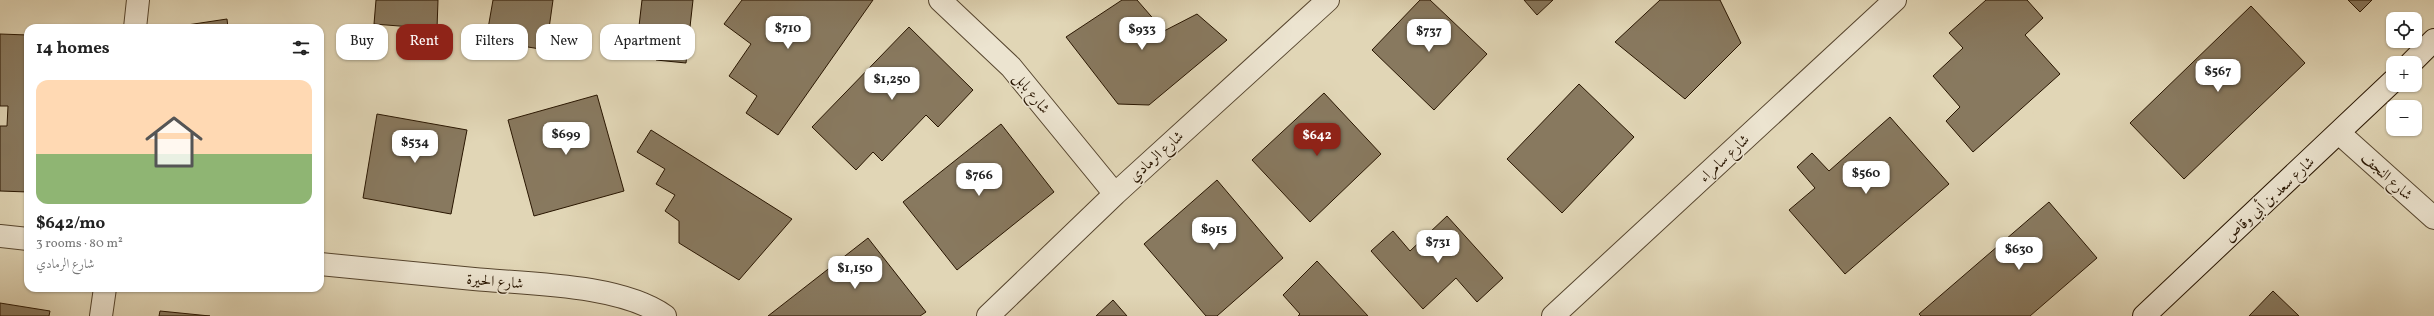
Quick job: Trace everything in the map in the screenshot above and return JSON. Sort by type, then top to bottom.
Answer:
[{"type":"street","points":[[135,24],[138,0]]},
{"type":"street","name":"شارع بابل","points":[[940,0],[1011,67],[1115,194]]},
{"type":"street","name":"شارع الرمادي","points":[[988,316],[1115,194],[1328,0]]},
{"type":"street","name":"شارع سامراء","points":[[1553,316],[1895,0]]},
{"type":"street","points":[[2418,56],[2434,40]]},
{"type":"street","name":"شارع سعد بن أبي وقاص","points":[[2144,316],[2386,88]]},
{"type":"street","name":"شارع النجف","points":[[2339,133],[2434,218]]},
{"type":"street","points":[[0,236],[24,239]]},
{"type":"street","name":"شارع الحيرة","points":[[324,264],[569,288],[623,297],[656,310],[665,316]]},
{"type":"street","points":[[101,316],[104,292]]},
{"type":"building","points":[[376,0],[438,0],[437,24],[396,24],[396,26],[374,24]]},
{"type":"building","points":[[493,0],[553,0],[550,24],[536,24],[536,48],[528,47],[528,24],[489,24]]},
{"type":"building","points":[[642,0],[693,0],[690,24],[639,24]]},
{"type":"building","points":[[742,0],[873,0],[778,135],[746,113],[757,96],[729,76],[751,44],[724,24]]},
{"type":"building","points":[[1122,0],[1137,0],[1164,31],[1197,14],[1227,40],[1149,105],[1118,104],[1066,37]]},
{"type":"building","points":[[1420,0],[1430,0],[1487,54],[1434,110],[1372,50]]},
{"type":"building","points":[[1524,0],[1553,0],[1537,15]]},
{"type":"building","points":[[1660,0],[1720,0],[1741,43],[1685,99],[1615,42]]},
{"type":"building","points":[[1986,0],[2027,0],[2043,18],[2025,35],[2060,74],[1973,152],[1946,121],[1960,107],[1933,76],[1963,48],[1949,33]]},
{"type":"building","points":[[2348,0],[2372,0],[2360,12]]},
{"type":"building","points":[[2251,6],[2305,63],[2184,179],[2130,123]]},
{"type":"building","points":[[227,19],[228,24],[194,24]]},
{"type":"building","points":[[909,27],[973,90],[938,127],[926,115],[882,161],[873,152],[856,170],[812,127]]},
{"type":"building","points":[[0,34],[24,35],[24,192],[0,191],[0,126],[7,126],[8,106],[0,106]]},
{"type":"building","points":[[656,60],[686,60],[686,63]]},
{"type":"building","points":[[1579,84],[1634,137],[1562,213],[1507,159]]},
{"type":"building","points":[[1324,93],[1381,154],[1310,222],[1252,160]]},
{"type":"building","points":[[597,95],[624,191],[534,216],[508,120]]},
{"type":"building","points":[[377,114],[467,130],[451,214],[363,198]]},
{"type":"building","points":[[1890,117],[1949,184],[1845,274],[1789,210],[1815,188],[1797,167],[1812,153],[1829,171]]},
{"type":"building","points":[[1001,124],[1054,192],[957,270],[903,202]]},
{"type":"building","points":[[651,130],[792,219],[739,280],[679,243],[679,221],[665,211],[675,195],[656,184],[665,169],[637,152]]},
{"type":"building","points":[[1217,180],[1283,258],[1217,316],[1206,316],[1144,244]]},
{"type":"building","points":[[2049,202],[2097,258],[2030,316],[1921,316],[1919,314]]},
{"type":"building","points":[[1447,216],[1503,278],[1477,302],[1456,278],[1423,309],[1371,251],[1393,231],[1410,251]]},
{"type":"building","points":[[868,238],[926,312],[920,316],[768,316]]},
{"type":"building","points":[[1317,261],[1368,316],[1298,316],[1300,314],[1283,295]]},
{"type":"building","points":[[2273,291],[2299,316],[2249,316]]},
{"type":"building","points":[[1113,300],[1127,316],[1096,316]]},
{"type":"building","points":[[0,303],[50,311],[49,316],[0,316]]},
{"type":"building","points":[[160,311],[210,316],[159,316]]}]
